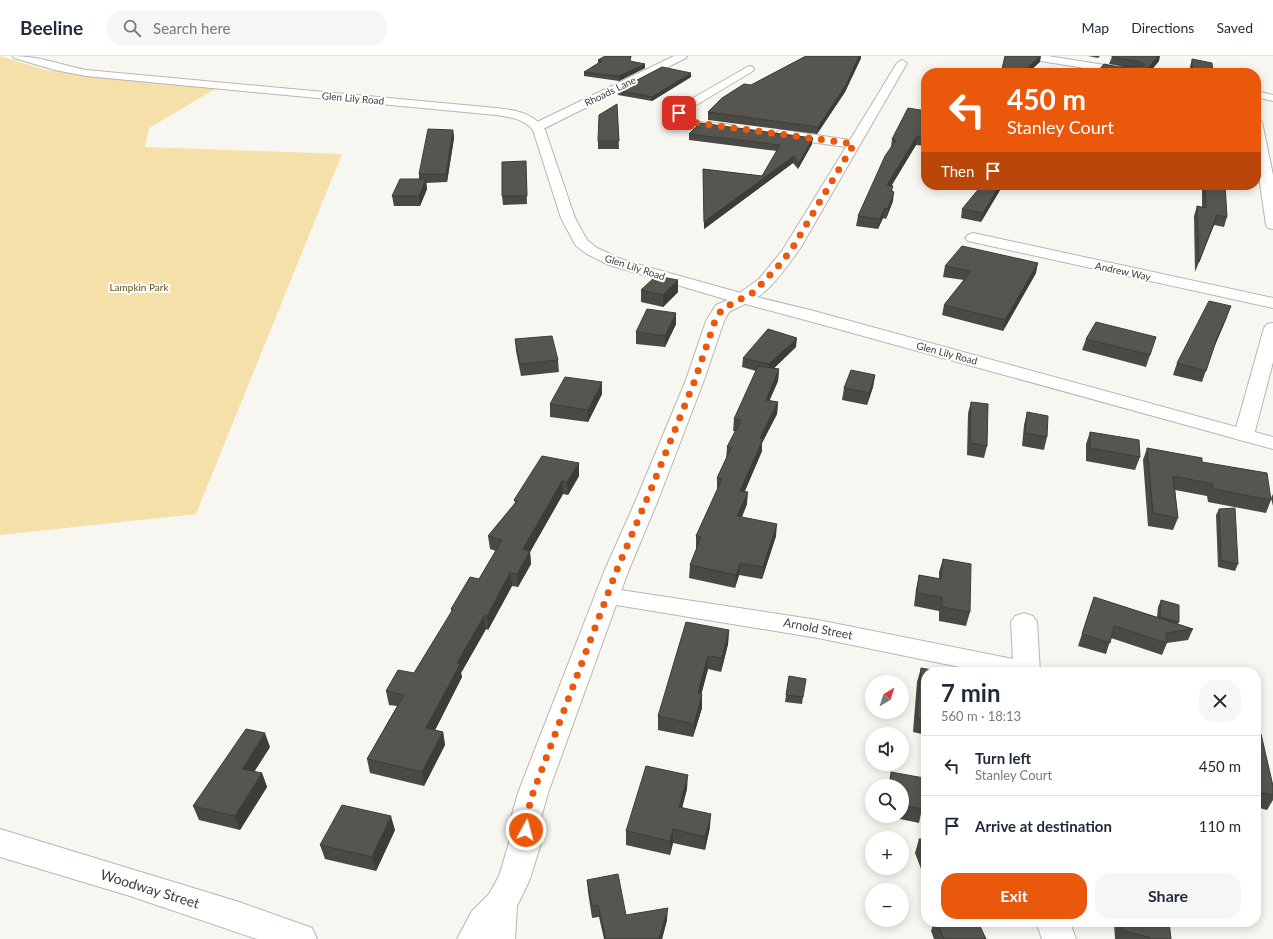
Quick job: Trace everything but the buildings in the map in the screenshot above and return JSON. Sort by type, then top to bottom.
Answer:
[{"type":"street","name":"Glen Lily Road","points":[[18,56],[59,68],[86,73],[500,112],[522,117],[537,126],[568,218],[581,243],[592,251],[615,262],[742,299],[819,318],[1273,444]]},
{"type":"street","name":"Rhoads Lane","points":[[537,126],[682,56]]},
{"type":"street","points":[[1028,56],[1104,68]]},
{"type":"street","points":[[474,939],[484,922],[501,905],[514,879],[525,843],[526,818],[533,793],[607,596],[695,380],[715,321],[722,309],[754,292],[790,252],[902,63]]},
{"type":"street","points":[[1075,68],[1079,64]]},
{"type":"street","points":[[739,129],[690,122],[682,120],[678,116],[680,110],[748,69]]},
{"type":"street","points":[[1261,95],[1273,98]]},
{"type":"street","points":[[770,133],[854,144]]},
{"type":"street","points":[[1261,171],[1273,225]]},
{"type":"street","name":"Andrew Way","points":[[973,238],[1273,303]]},
{"type":"street","points":[[1244,435],[1273,328]]},
{"type":"street","name":"Arnold Street","points":[[607,596],[773,620],[950,654],[1006,667]]},
{"type":"street","points":[[1024,622],[1027,667]]},
{"type":"street","name":"Woodway Street","points":[[0,843],[130,882],[239,917],[300,939]]},
{"type":"street","points":[[498,939],[501,905]]},
{"type":"street","points":[[1055,927],[1059,939]]},
{"type":"green space","name":"Lampkin Park","points":[[0,56],[45,70],[217,88],[149,128],[145,147],[342,154],[196,514],[0,535]]},
{"type":"route","points":[[526,830],[526,818],[533,793],[616,572],[686,404],[715,321],[722,309],[754,292],[782,262],[793,247],[854,144],[690,122],[682,120],[678,116],[679,113]]}]
